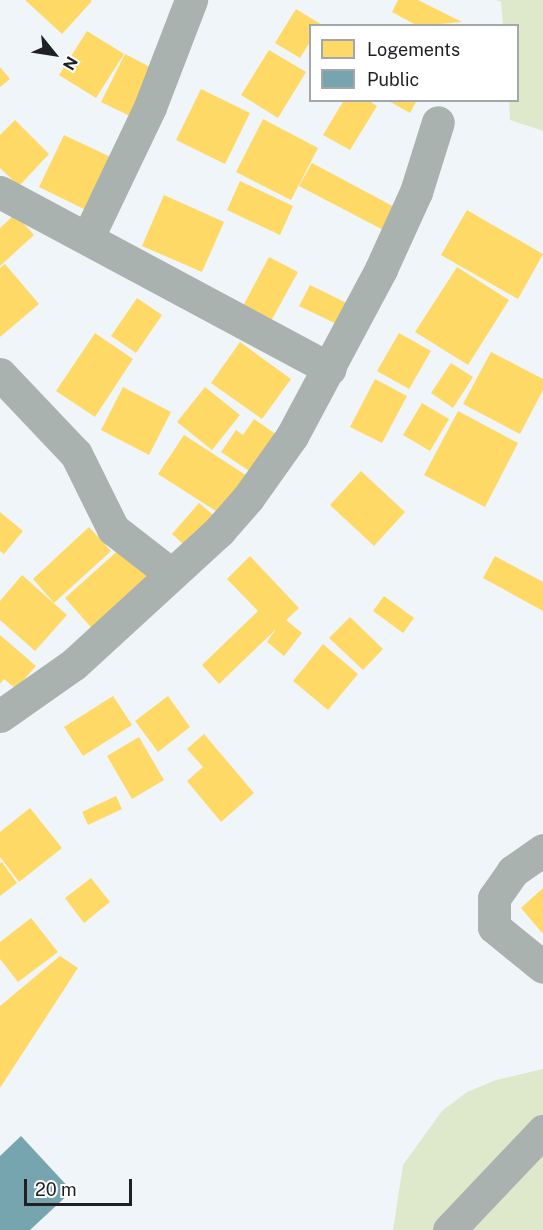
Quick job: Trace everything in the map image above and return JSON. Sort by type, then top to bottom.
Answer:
[{"type":"street","points":[[88,237],[150,107],[191,0]]},
{"type":"street","points":[[0,716],[74,664],[219,531],[248,498],[292,435],[330,369],[416,192],[438,122]]},
{"type":"street","points":[[0,192],[88,237],[330,369]]},
{"type":"street","points":[[0,374],[76,454],[113,529],[171,574]]},
{"type":"street","points":[[543,850],[513,871],[494,898],[494,927],[543,967]]},
{"type":"street","points":[[449,1230],[543,1131]]},
{"type":"green space","points":[[496,0],[543,0],[543,131],[510,120],[509,102],[519,102],[519,24],[503,24],[501,2]]},
{"type":"green space","points":[[543,1069],[543,1230],[393,1230],[403,1165],[442,1111],[467,1092],[496,1080]]},
{"type":"building: Logements","points":[[25,0],[90,0],[92,1],[62,34]]},
{"type":"building: Logements","points":[[398,0],[418,0],[462,22],[414,24],[392,12]]},
{"type":"building: Logements","points":[[296,9],[321,24],[309,24],[309,44],[300,58],[275,43]]},
{"type":"building: Logements","points":[[87,31],[124,54],[96,98],[59,75]]},
{"type":"building: Logements","points":[[269,50],[306,72],[278,118],[241,95]]},
{"type":"building: Logements","points":[[125,54],[154,69],[130,116],[101,102]]},
{"type":"building: Logements","points":[[0,67],[10,79],[0,87]]},
{"type":"building: Logements","points":[[201,89],[250,113],[225,164],[176,140]]},
{"type":"building: Logements","points":[[343,102],[371,102],[377,106],[350,150],[323,135]]},
{"type":"building: Logements","points":[[391,102],[416,102],[410,113]]},
{"type":"building: Logements","points":[[263,119],[318,148],[291,200],[236,172]]},
{"type":"building: Logements","points":[[15,120],[49,154],[19,186],[0,168],[0,135]]},
{"type":"building: Logements","points":[[64,135],[119,161],[94,214],[39,187]]},
{"type":"building: Logements","points":[[312,163],[402,211],[391,234],[299,186]]},
{"type":"building: Logements","points":[[240,181],[293,206],[280,235],[227,210]]},
{"type":"building: Logements","points":[[164,195],[224,222],[202,272],[142,246]]},
{"type":"building: Logements","points":[[467,210],[543,254],[518,299],[441,255]]},
{"type":"building: Logements","points":[[15,214],[34,235],[0,266],[0,228]]},
{"type":"building: Logements","points":[[269,257],[298,272],[271,321],[243,306]]},
{"type":"building: Logements","points":[[5,264],[39,304],[0,337],[0,268]]},
{"type":"building: Logements","points":[[457,267],[509,300],[468,365],[415,332]]},
{"type":"building: Logements","points":[[310,285],[357,308],[347,329],[299,306]]},
{"type":"building: Logements","points":[[137,298],[162,315],[136,353],[111,336]]},
{"type":"building: Logements","points":[[95,333],[133,359],[95,417],[56,391]]},
{"type":"building: Logements","points":[[399,333],[431,351],[409,389],[377,371]]},
{"type":"building: Logements","points":[[240,342],[291,379],[262,419],[211,383]]},
{"type":"building: Logements","points":[[491,352],[543,379],[543,390],[520,434],[463,404]]},
{"type":"building: Logements","points":[[451,363],[473,377],[453,408],[431,393]]},
{"type":"building: Logements","points":[[375,379],[407,396],[382,443],[350,427]]},
{"type":"building: Logements","points":[[123,387],[171,412],[149,455],[101,430]]},
{"type":"building: Logements","points":[[205,387],[240,415],[212,450],[177,422]]},
{"type":"building: Logements","points":[[422,403],[449,419],[430,451],[403,435]]},
{"type":"building: Logements","points":[[458,411],[518,443],[485,507],[424,475]]},
{"type":"building: Logements","points":[[254,419],[283,439],[258,477],[221,452],[236,430],[243,435]]},
{"type":"building: Logements","points":[[184,435],[252,479],[219,513],[158,474]]},
{"type":"building: Logements","points":[[361,471],[405,512],[374,546],[330,505]]},
{"type":"building: Logements","points":[[199,503],[218,519],[191,551],[172,534]]},
{"type":"building: Logements","points":[[0,512],[23,531],[4,554],[0,551]]},
{"type":"building: Logements","points":[[89,527],[111,551],[54,603],[33,579]]},
{"type":"building: Logements","points":[[123,546],[154,581],[96,633],[65,598]]},
{"type":"building: Logements","points":[[250,556],[299,608],[286,620],[302,633],[284,656],[267,642],[276,629],[219,684],[202,665],[258,611],[227,579]]},
{"type":"building: Logements","points":[[495,556],[543,582],[543,611],[483,578]]},
{"type":"building: Logements","points":[[22,575],[67,615],[35,651],[0,620],[0,601]]},
{"type":"building: Logements","points":[[384,596],[414,618],[403,633],[373,611]]},
{"type":"building: Logements","points":[[350,617],[383,649],[363,670],[329,638]]},
{"type":"building: Logements","points":[[0,635],[36,666],[16,689],[4,679],[0,684]]},
{"type":"building: Logements","points":[[323,644],[358,674],[328,710],[293,681]]},
{"type":"building: Logements","points":[[113,696],[132,725],[83,756],[64,727]]},
{"type":"building: Logements","points":[[168,696],[190,727],[158,752],[135,721]]},
{"type":"building: Logements","points":[[204,734],[254,793],[221,822],[187,781],[203,767],[187,749]]},
{"type":"building: Logements","points":[[139,737],[164,780],[132,799],[107,756]]},
{"type":"building: Logements","points":[[116,796],[122,809],[88,825],[82,812]]},
{"type":"building: Logements","points":[[30,808],[62,848],[19,882],[0,857],[0,832]]},
{"type":"building: Logements","points":[[2,862],[17,883],[0,896],[0,863]]},
{"type":"building: Logements","points":[[91,878],[110,902],[84,923],[65,898]]},
{"type":"building: Logements","points":[[543,888],[543,934],[521,908]]},
{"type":"building: Logements","points":[[31,918],[58,952],[18,982],[0,959],[0,942]]},
{"type":"building: Logements","points":[[60,956],[78,968],[0,1088],[0,1006]]},
{"type":"building: Public","points":[[21,1136],[72,1191],[30,1230],[0,1230],[0,1156]]}]
